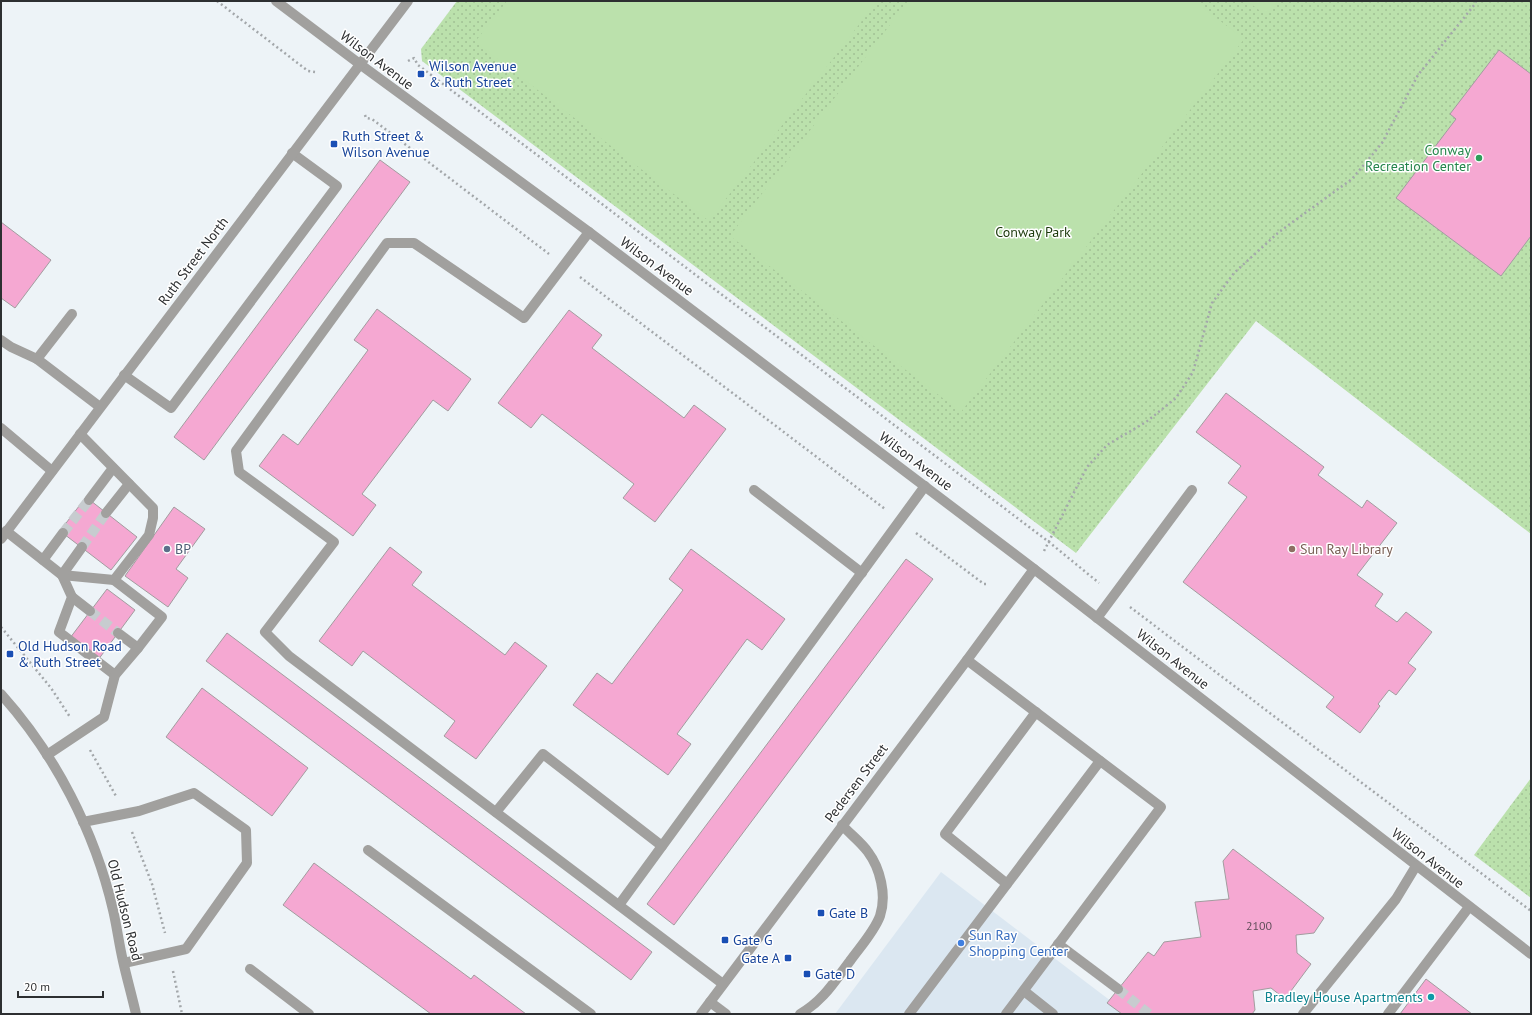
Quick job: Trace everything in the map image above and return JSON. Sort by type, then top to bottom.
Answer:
[{"type":"street","name":"Wilson Avenue","points":[[276,1],[589,232],[925,486],[1531,954]]},
{"type":"street","name":"Ruth Street North","points":[[4,535],[408,1]]},
{"type":"street","points":[[124,375],[171,408],[176,402],[337,186],[292,154]]},
{"type":"street","points":[[589,232],[524,318],[414,243],[386,243],[236,451],[239,472],[334,542],[265,632],[289,656],[723,984]]},
{"type":"street","points":[[37,359],[72,314]]},
{"type":"street","points":[[1,340],[11,347],[37,359],[100,407]]},
{"type":"street","points":[[1,428],[52,471]]},
{"type":"street","points":[[80,434],[153,508],[153,518],[149,535],[114,580]]},
{"type":"street","points":[[89,500],[113,468]]},
{"type":"street","points":[[106,514],[129,484]]},
{"type":"street","points":[[619,905],[925,486]]},
{"type":"street","points":[[754,490],[862,573]]},
{"type":"street","points":[[1097,618],[1192,490]]},
{"type":"street","points":[[43,560],[63,533]]},
{"type":"street","points":[[4,535],[43,560],[62,575],[72,597],[90,611]]},
{"type":"street","points":[[62,575],[82,547]]},
{"type":"street","name":"Pedersen Street","points":[[702,1014],[1034,569]]},
{"type":"street","points":[[47,755],[104,717],[115,675],[162,617],[114,580],[62,575]]},
{"type":"street","points":[[72,597],[59,632],[115,675]]},
{"type":"street","points":[[118,633],[138,648]]},
{"type":"street","points":[[967,660],[1161,807],[1006,1014]]},
{"type":"street","name":"Old Hudson Road","points":[[1,694],[18,713],[47,755],[83,822],[98,860],[113,910],[136,1014]]},
{"type":"street","points":[[1007,884],[945,834],[1036,712]]},
{"type":"street","points":[[496,812],[543,754],[662,846]]},
{"type":"street","points":[[909,1014],[1100,761]]},
{"type":"street","points":[[83,822],[139,811],[194,793],[246,830],[247,863],[186,949],[124,963]]},
{"type":"street","points":[[800,1014],[811,1008],[825,995],[873,930],[880,915],[883,898],[880,879],[874,863],[868,851],[842,825]]},
{"type":"street","points":[[368,850],[591,1014]]},
{"type":"street","points":[[1302,1014],[1396,899],[1416,866]]},
{"type":"street","points":[[1388,1014],[1469,907]]},
{"type":"street","points":[[1058,944],[1118,990]]},
{"type":"street","points":[[250,969],[308,1014]]},
{"type":"street","points":[[1024,991],[1054,1014]]},
{"type":"street","points":[[710,1002],[726,1014]]},
{"type":"path","points":[[217,1],[308,71],[315,72]]},
{"type":"path","points":[[1034,569],[1087,467],[1107,445],[1146,422],[1176,398],[1193,372],[1212,303],[1234,273],[1279,232],[1352,179],[1382,143],[1418,75],[1457,29],[1476,1]]},
{"type":"path","points":[[408,61],[414,58],[418,65],[430,75],[1049,542],[1080,569],[1114,595],[1531,910]]},
{"type":"path","points":[[366,115],[366,118],[372,119],[984,584],[986,584]]},
{"type":"shaded area","name":"Sun Ray Shopping Center","points":[[941,872],[1128,1014],[835,1014]]},
{"type":"green space","name":"Conway Park","points":[[457,1],[1531,1],[1531,534],[1256,321],[1076,553],[422,61],[421,49]]},
{"type":"green space","points":[[507,1],[877,1],[709,221],[475,42]]},
{"type":"green space","points":[[908,1],[1194,1],[1244,39],[961,412],[730,236]]},
{"type":"green space","points":[[1247,1],[1278,1],[1267,16]]},
{"type":"green space","points":[[1531,778],[1531,898],[1474,855]]},
{"type":"building","name":"Conway Recreation Center","points":[[1499,50],[1531,74],[1531,236],[1501,276],[1396,198],[1456,119],[1450,114]]},
{"type":"building","points":[[380,160],[410,182],[204,460],[174,437]]},
{"type":"building","points":[[1,222],[51,260],[15,308],[1,298]]},
{"type":"building","points":[[377,309],[471,379],[448,411],[433,400],[362,494],[376,505],[353,536],[259,466],[283,434],[298,445],[368,350],[354,340]]},
{"type":"building","points":[[569,310],[602,335],[592,348],[684,418],[694,405],[726,429],[655,522],[623,498],[634,484],[542,414],[531,428],[498,403]]},
{"type":"building","name":"Sun Ray Library","points":[[1226,393],[1324,467],[1318,475],[1362,508],[1367,500],[1397,523],[1357,575],[1383,594],[1375,606],[1397,622],[1406,612],[1432,632],[1408,663],[1416,669],[1396,695],[1389,690],[1378,704],[1380,706],[1360,733],[1326,707],[1334,697],[1183,582],[1247,497],[1228,483],[1241,466],[1196,432]]},
{"type":"building","points":[[86,497],[137,537],[111,570],[60,531]]},
{"type":"building","name":"BP","points":[[174,507],[205,529],[176,569],[188,578],[168,607],[125,576]]},
{"type":"building","points":[[390,547],[422,572],[412,585],[505,655],[515,642],[547,666],[476,759],[444,736],[455,721],[363,651],[352,666],[319,641]]},
{"type":"building","points":[[691,549],[785,619],[762,650],[747,639],[677,734],[691,744],[668,775],[573,705],[597,673],[612,684],[683,590],[669,579]]},
{"type":"building","points":[[906,559],[933,579],[674,925],[647,904]]},
{"type":"building","points":[[107,589],[135,610],[98,660],[70,638]]},
{"type":"building","points":[[227,633],[652,952],[631,980],[206,661]]},
{"type":"building","points":[[202,688],[308,768],[272,816],[166,737]]},
{"type":"building","points":[[1233,849],[1324,918],[1314,933],[1296,935],[1297,953],[1311,964],[1285,999],[1271,988],[1253,991],[1255,1010],[1252,1014],[1122,1014],[1107,1003],[1148,952],[1154,956],[1164,942],[1201,937],[1195,902],[1229,899],[1223,861]]},
{"type":"building","points":[[314,863],[471,979],[474,975],[526,1014],[431,1014],[283,905]]},
{"type":"building","name":"Bradley House Apartments","points":[[1426,979],[1472,1014],[1400,1014]]},
{"type":"tunnel","points":[[63,533],[89,500]]},
{"type":"tunnel","points":[[82,547],[106,513]]},
{"type":"tunnel","points":[[90,611],[118,633]]},
{"type":"tunnel","points":[[1118,989],[1149,1014]]},
{"type":"place","name":"Wilson Avenue & Ruth Street","points":[[421,74]]},
{"type":"place","name":"Ruth Street & Wilson Avenue","points":[[334,144]]},
{"type":"place","name":"Conway Recreation Center","points":[[1479,158]]},
{"type":"place","name":"BP","points":[[167,549]]},
{"type":"place","name":"Sun Ray Library","points":[[1292,549]]},
{"type":"place","name":"Old Hudson Road & Ruth Street","points":[[10,654]]},
{"type":"place","name":"Gate B","points":[[821,913]]},
{"type":"place","name":"Gate G","points":[[725,940]]},
{"type":"place","name":"Sun Ray Shopping Center","points":[[961,943]]},
{"type":"place","name":"Gate A","points":[[788,958]]},
{"type":"place","name":"Gate D","points":[[807,974]]},
{"type":"place","name":"Bradley House Apartments","points":[[1431,997]]}]
